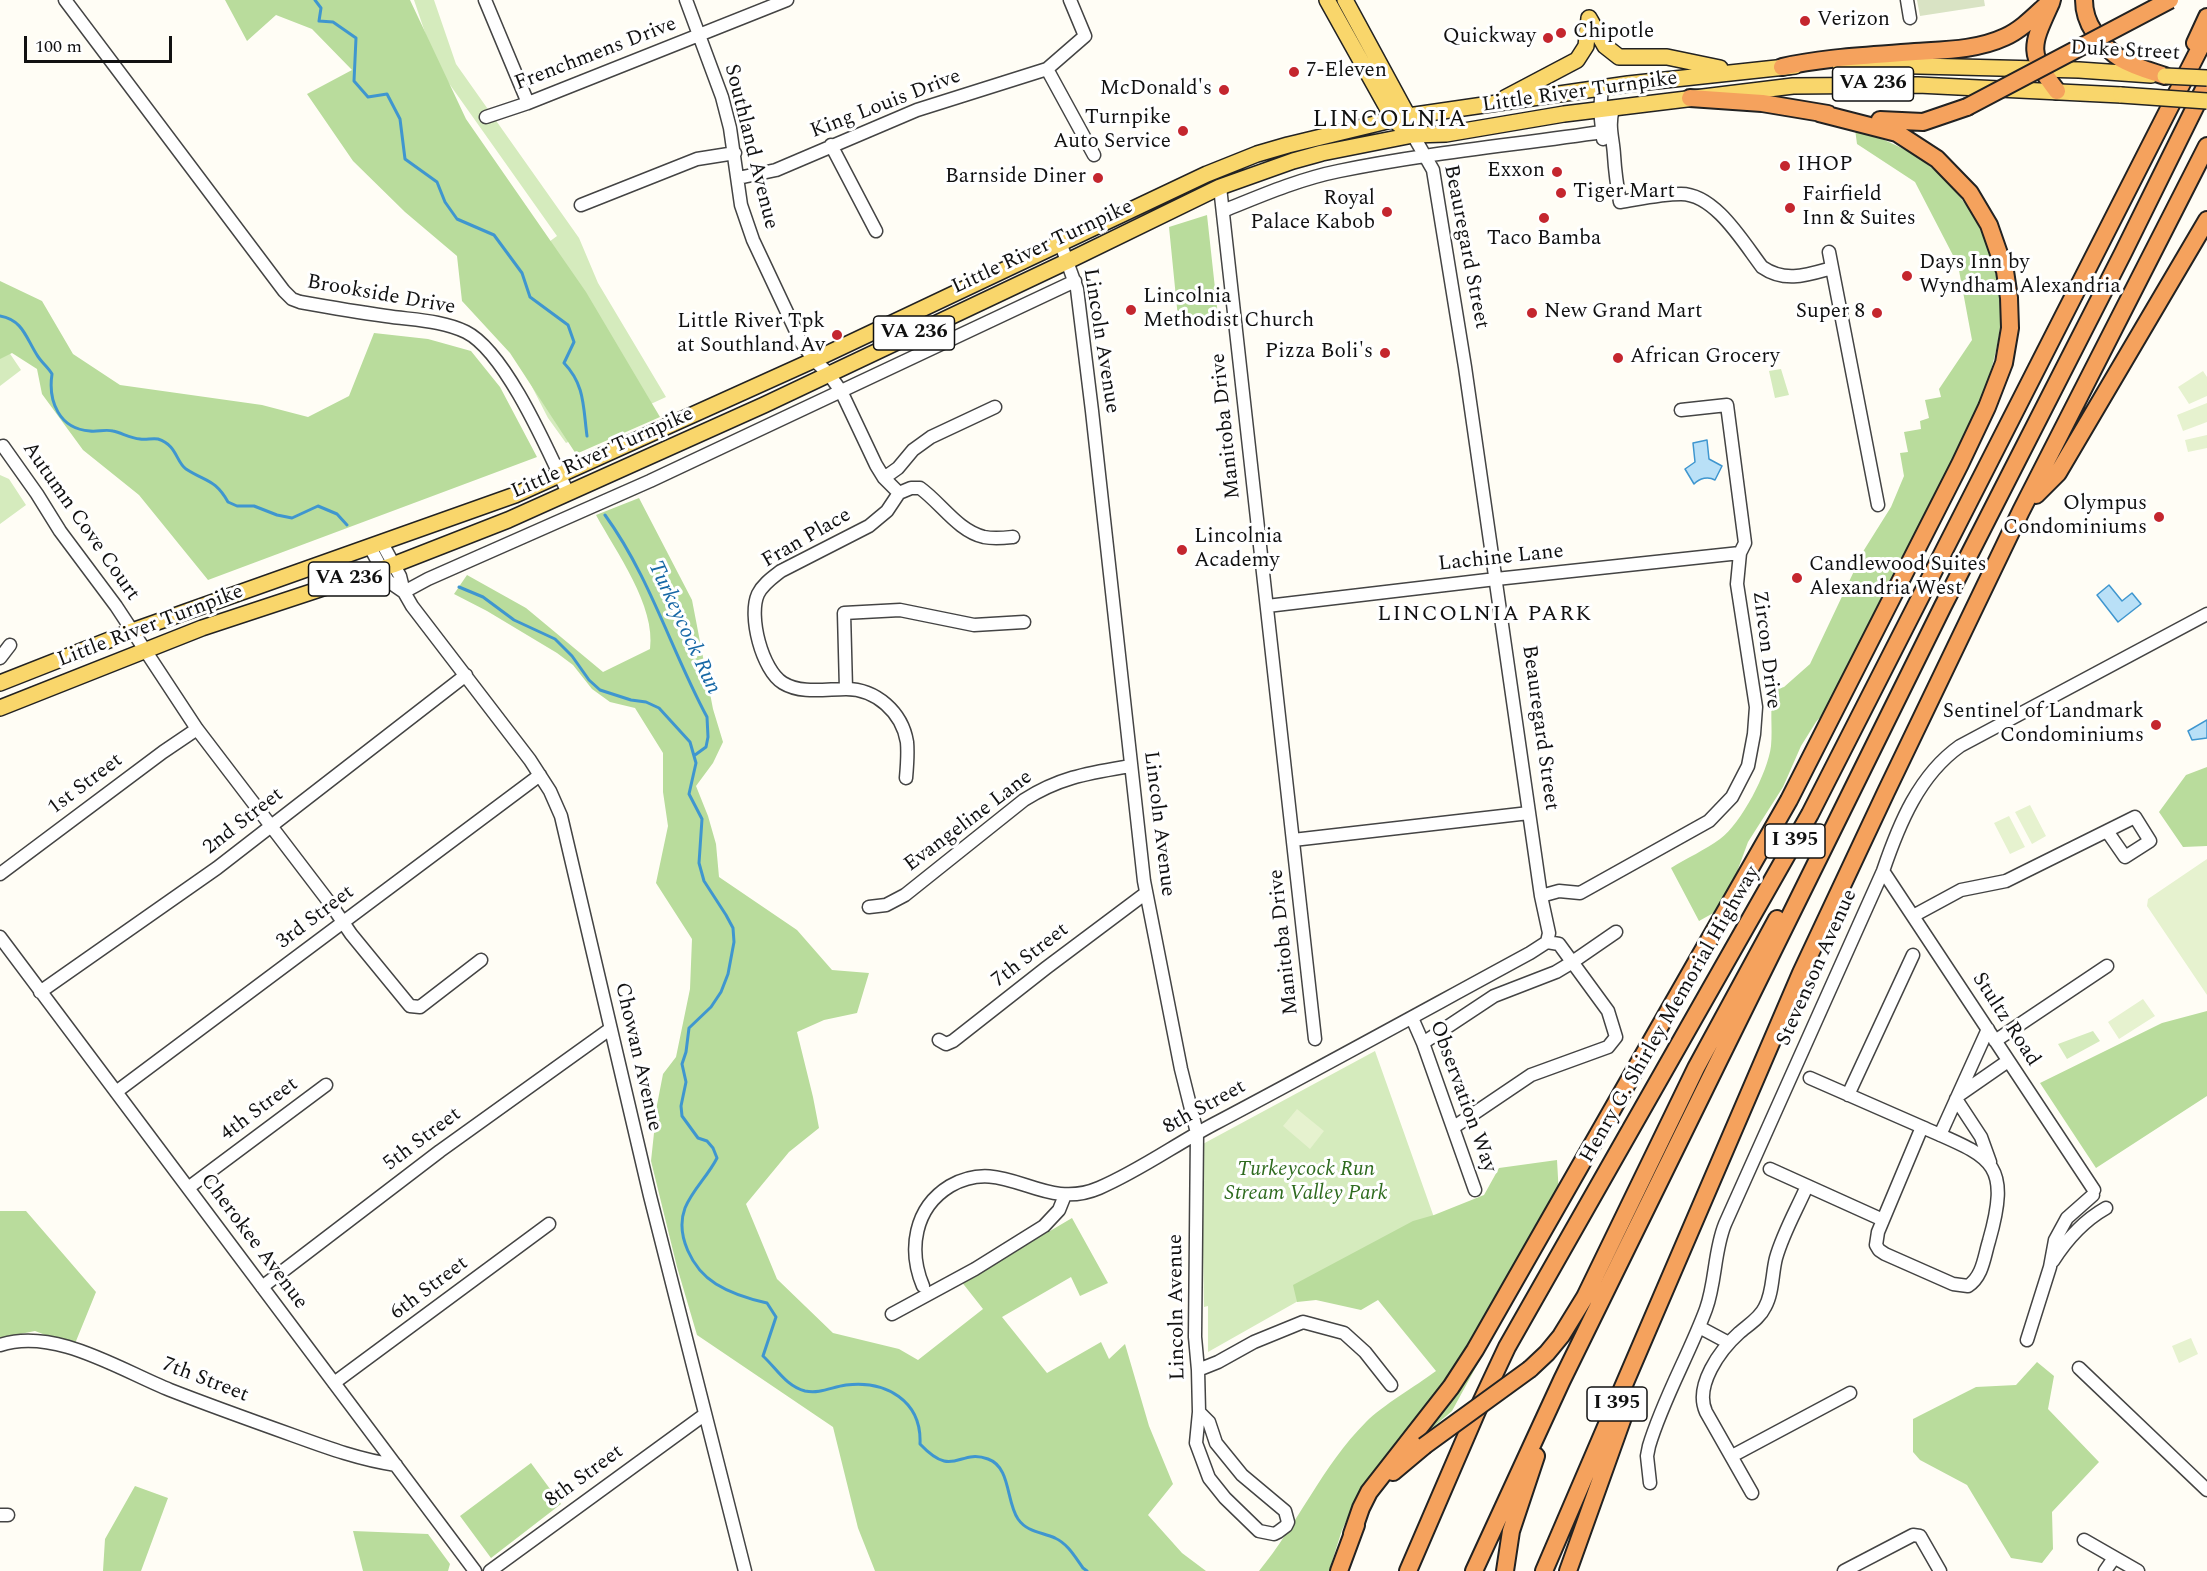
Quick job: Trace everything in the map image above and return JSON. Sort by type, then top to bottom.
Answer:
[{"type":"highway","points":[[1782,67],[1820,59],[1946,51],[1980,46],[2007,37],[2052,0]]},
{"type":"highway","points":[[2052,0],[2036,41],[2034,54],[2040,70],[2057,91]]},
{"type":"highway","points":[[2084,0],[2091,27],[2104,45],[2134,70],[2165,75]]},
{"type":"highway","points":[[1690,98],[1762,103],[1897,123],[1923,122],[1966,107],[2170,0]]},
{"type":"highway","points":[[2142,165],[2207,16]]},
{"type":"highway","name":"Henry G. Shirley Memorial Highway","points":[[1408,1571],[1507,1347],[1810,814],[2207,34]]},
{"type":"highway","points":[[1474,1571],[1562,1380],[1813,870],[2207,83]]},
{"type":"highway","points":[[1340,1571],[1360,1508],[1369,1492],[1451,1387],[1475,1350],[1789,800],[1960,464],[1988,406],[2004,363],[2010,328],[2005,270],[1989,225],[1970,193],[1937,159],[1897,133],[1819,113]]},
{"type":"highway","name":"I 395","points":[[1544,1571],[1802,973],[1886,792],[2021,511],[2207,146]]},
{"type":"highway","points":[[2021,511],[2058,473],[2207,220]]},
{"type":"highway","points":[[1352,1534],[1372,1497],[1385,1481],[1424,1446],[1530,1369],[1547,1353],[1573,1318],[1695,1068],[1726,1010],[1782,910],[1813,870]]},
{"type":"highway","points":[[1568,1571],[1688,1236]]},
{"type":"highway","points":[[1504,1571],[1511,1531],[1562,1380]]},
{"type":"main road","points":[[1327,0],[1401,118]]},
{"type":"main road","points":[[1345,0],[1401,118]]},
{"type":"main road","points":[[1488,105],[1516,93],[1577,60],[1586,46],[1589,18],[1605,46],[1619,57],[1667,57],[1738,72]]},
{"type":"main road","name":"Little River Turnpike","points":[[0,683],[132,631],[477,510],[560,476],[814,360],[1207,174],[1257,154],[1318,136],[1401,118],[1602,88],[1782,67],[1821,64],[2040,70]]},
{"type":"main road","name":"Duke Street","points":[[2040,70],[2134,70]]},
{"type":"main road","name":"Duke Street","points":[[2165,75],[2207,78]]},
{"type":"main road","name":"Little River Turnpike","points":[[0,708],[242,614],[434,550],[568,494],[1068,261],[1220,187],[1322,153],[1413,135],[1446,134],[1606,109],[1793,86],[1869,84],[2057,91]]},
{"type":"main road","name":"Duke Street","points":[[2057,91],[2207,101]]},
{"type":"main road","name":"Beauregard Street","points":[[1401,118],[1413,135]]},
{"type":"street","name":"Brookside Drive","points":[[64,0],[284,291],[300,302],[441,324],[466,332],[477,339],[488,348],[520,397],[568,494]]},
{"type":"street","points":[[485,0],[528,103]]},
{"type":"street","name":"Southland Avenue","points":[[686,0],[722,97],[735,153],[741,205],[747,228],[801,342],[841,391],[884,478],[899,493]]},
{"type":"street","name":"Frenchmens Drive","points":[[486,117],[528,103],[787,0]]},
{"type":"street","points":[[1070,0],[1085,36],[1047,69],[1094,155]]},
{"type":"street","points":[[1907,0],[1910,18]]},
{"type":"street","name":"King Louis Drive","points":[[738,178],[776,170],[917,110],[1047,69]]},
{"type":"street","points":[[1602,88],[1620,202],[1681,194],[1698,197],[1719,213],[1762,267],[1771,273],[1788,277],[1832,268]]},
{"type":"street","points":[[1606,109],[1602,132],[1606,156],[1613,168]]},
{"type":"street","points":[[1223,211],[1262,195],[1338,171],[1425,155],[1602,132]]},
{"type":"street","name":"Beauregard Street","points":[[1413,135],[1433,170],[1437,192],[1464,356],[1541,896],[1549,933],[1547,942]]},
{"type":"street","points":[[831,145],[876,231]]},
{"type":"street","points":[[581,206],[697,159],[735,153]]},
{"type":"street","name":"Manitoba Drive","points":[[1220,187],[1316,1039]]},
{"type":"street","name":"Lincoln Avenue","points":[[1060,242],[1075,281],[1092,411],[1146,893],[1181,1069],[1197,1133],[1195,1337],[1199,1412],[1196,1443],[1209,1478],[1225,1497],[1258,1531],[1274,1534],[1278,1532],[1286,1526],[1288,1521],[1285,1511],[1242,1475],[1216,1443],[1209,1422],[1199,1412]]},
{"type":"street","points":[[1829,252],[1878,505]]},
{"type":"street","points":[[404,592],[428,579],[660,477],[1075,281]]},
{"type":"street","name":"Zircon Drive","points":[[1541,896],[1559,891],[1580,893],[1709,820],[1732,797],[1748,766],[1756,707],[1737,585],[1740,553],[1745,543],[1727,405],[1681,410]]},
{"type":"street","points":[[884,478],[898,468],[913,450],[931,437],[995,407]]},
{"type":"street","name":"Autumn Cove Court","points":[[3,447],[132,631],[197,729],[343,922],[410,1006],[420,1007],[481,960]]},
{"type":"street","points":[[899,493],[911,488],[920,488],[959,524],[972,532],[992,538],[1013,537]]},
{"type":"street","name":"Fran Place","points":[[899,493],[887,511],[869,526],[781,571],[768,580],[757,595],[755,617],[761,654],[771,672],[783,683],[820,691],[858,690],[870,694],[893,710],[907,744],[906,778]]},
{"type":"street","name":"Chowan Avenue","points":[[376,545],[387,567],[388,581],[404,592],[540,775],[561,816],[704,1415],[745,1571]]},
{"type":"street","name":"Lachine Lane","points":[[1267,606],[1740,553]]},
{"type":"street","points":[[846,689],[844,614],[900,610],[974,625],[1024,622]]},
{"type":"street","name":"Stevenson Avenue","points":[[1650,1483],[1647,1456],[1652,1438],[1709,1301],[1717,1246],[1725,1224],[1901,827],[1927,777],[1948,755],[1980,735],[2207,614]]},
{"type":"street","points":[[0,658],[10,645]]},
{"type":"street","name":"2nd Street","points":[[40,992],[217,868],[466,675]]},
{"type":"street","name":"1st Street","points":[[0,874],[197,729]]},
{"type":"street","name":"Evangeline Lane","points":[[869,907],[886,905],[905,895],[1024,800],[1042,789],[1072,777],[1130,766]]},
{"type":"street","name":"3rd Street","points":[[116,1092],[540,775]]},
{"type":"street","name":"Manitoba Drive","points":[[1293,840],[1529,813]]},
{"type":"street","points":[[1913,916],[1961,890],[2006,881],[2107,831]]},
{"type":"street","name":"Stultz Road","points":[[1883,871],[2093,1192],[2067,1218],[2061,1228],[2053,1247],[2050,1267]]},
{"type":"street","name":"7th Street","points":[[939,1040],[946,1044],[953,1041],[1146,893]]},
{"type":"street","points":[[1423,1043],[1494,996],[1556,972],[1616,932]]},
{"type":"street","name":"Cherokee Avenue","points":[[1,940],[475,1571]]},
{"type":"street","points":[[1454,1127],[1531,1075],[1608,1047],[1614,1041],[1616,1037],[1608,1011],[1559,944],[1547,942]]},
{"type":"street","name":"8th Street","points":[[923,1286],[915,1260],[914,1246],[917,1230],[929,1206],[949,1187],[968,1179],[986,1176],[1001,1177],[1035,1190],[1065,1195],[1098,1189],[1547,942]]},
{"type":"street","points":[[1848,1095],[1912,955]]},
{"type":"street","points":[[1995,1041],[2107,966]]},
{"type":"street","name":"Observation Way","points":[[1412,1018],[1454,1127],[1475,1190]]},
{"type":"street","name":"5th Street","points":[[262,1287],[440,1151],[610,1029]]},
{"type":"street","points":[[1940,1135],[1988,1029]]},
{"type":"street","points":[[1957,1098],[2008,1061]]},
{"type":"street","points":[[1810,1077],[1983,1156],[1991,1166]]},
{"type":"street","name":"4th Street","points":[[188,1188],[326,1085]]},
{"type":"street","points":[[1922,1127],[1876,1237],[1876,1245],[1885,1254],[1953,1284],[1968,1286],[1979,1276],[1997,1212],[1998,1187],[1981,1137],[1957,1098]]},
{"type":"street","points":[[1770,1169],[1883,1220]]},
{"type":"street","points":[[1752,1493],[1706,1412],[1702,1396],[1703,1385],[1729,1343],[1766,1306],[1777,1254],[1807,1186]]},
{"type":"street","points":[[892,1314],[975,1269],[1044,1226],[1059,1210],[1065,1195]]},
{"type":"street","points":[[2027,1340],[2050,1267],[2061,1248],[2090,1218],[2106,1208]]},
{"type":"street","name":"6th Street","points":[[334,1383],[549,1224]]},
{"type":"street","points":[[1198,1370],[1254,1342],[1303,1322],[1344,1333],[1365,1352],[1391,1384]]},
{"type":"street","points":[[1699,1328],[1729,1343]]},
{"type":"street","name":"7th Street","points":[[0,1345],[26,1341],[68,1348],[97,1357],[167,1389],[275,1429],[373,1462],[396,1465]]},
{"type":"street","points":[[2079,1368],[2207,1490]]},
{"type":"street","points":[[1732,1456],[1850,1393]]},
{"type":"street","name":"8th Street","points":[[489,1571],[704,1415]]},
{"type":"street","points":[[1844,1571],[1913,1536],[1920,1536],[1940,1571]]},
{"type":"street","points":[[2084,1540],[2138,1571]]},
{"type":"street","points":[[2104,1571],[2114,1558]]},
{"type":"green space","points":[[225,0],[410,0],[466,119],[586,292],[660,417],[576,454],[510,353],[462,301],[457,256],[405,212],[353,161],[307,94],[352,70],[312,29],[276,15],[247,41]]},
{"type":"green space","points":[[414,0],[434,0],[456,64],[579,238],[598,283],[666,397],[566,443],[548,418],[483,291],[557,236],[436,65]]},
{"type":"green space","points":[[1917,0],[1984,0],[1985,6],[1920,16]]},
{"type":"green space","points":[[1855,129],[1878,137],[1914,155],[1947,182],[1972,215],[1982,233],[1996,273],[2001,311],[1998,340],[1980,406],[1850,683],[1816,722],[1801,746],[1783,787],[1748,842],[1724,907],[1699,921],[1671,868],[1720,839],[1745,810],[1769,757],[1774,690],[1784,687],[1810,664],[1864,550],[1891,507],[1904,476],[1900,453],[1908,452],[1904,432],[1921,429],[1920,421],[1929,418],[1925,400],[1941,397],[1939,389],[1972,340],[1958,265],[1915,182],[1857,144]]},
{"type":"green space","points":[[1207,215],[1219,325],[1179,328],[1169,227]]},
{"type":"green space","points":[[0,281],[42,301],[73,354],[120,385],[262,405],[308,417],[349,396],[374,333],[428,339],[471,351],[500,387],[537,457],[208,580],[139,495],[83,450],[42,394],[37,369],[12,353],[0,359]]},
{"type":"green space","points":[[0,339],[21,370],[0,386]]},
{"type":"green space","points":[[1781,369],[1789,395],[1775,398],[1769,371]]},
{"type":"green space","points":[[2203,371],[2207,377],[2207,396],[2189,404],[2178,387]]},
{"type":"green space","points":[[2207,403],[2207,422],[2183,431],[2177,415]]},
{"type":"green space","points":[[2207,435],[2207,448],[2188,452],[2185,440]]},
{"type":"green space","points":[[0,475],[9,479],[26,505],[0,524]]},
{"type":"green space","points":[[639,498],[692,600],[713,709],[723,742],[713,763],[696,786],[716,844],[719,877],[797,930],[832,970],[869,973],[857,1013],[824,1020],[797,1032],[819,1128],[789,1152],[746,1204],[777,1279],[833,1333],[899,1349],[918,1360],[983,1309],[957,1276],[1047,1225],[1050,1231],[1072,1218],[1108,1283],[1080,1296],[1071,1277],[1002,1317],[1047,1373],[1101,1342],[1109,1359],[1125,1344],[1149,1426],[1173,1484],[1148,1515],[1182,1553],[1206,1571],[875,1571],[858,1528],[833,1427],[697,1335],[677,1267],[651,1161],[663,1074],[676,1057],[690,989],[692,939],[656,883],[668,826],[663,792],[663,753],[635,708],[610,702],[592,689],[573,665],[557,653],[454,594],[467,575],[526,608],[603,672],[650,649],[650,632],[641,597],[596,515]]},
{"type":"green space","points":[[2207,767],[2207,846],[2183,847],[2159,812],[2186,775]]},
{"type":"green space","points":[[2030,805],[2046,836],[2032,844],[2015,812]]},
{"type":"green space","points":[[2009,816],[2025,847],[2010,854],[1994,823]]},
{"type":"green space","points":[[2207,859],[2207,995],[2147,906],[2148,899]]},
{"type":"green space","points":[[2143,999],[2155,1016],[2119,1039],[2108,1022]]},
{"type":"green space","points":[[2207,1011],[2207,1096],[2096,1168],[2040,1083],[2162,1023]]},
{"type":"green space","points":[[2093,1031],[2100,1041],[2067,1059],[2058,1044]]},
{"type":"green space","name":"Turkeycock Run Stream Valley Park","points":[[1375,1051],[1436,1223],[1208,1352],[1208,1306],[1204,1307],[1201,1145]]},
{"type":"green space","points":[[1297,1109],[1324,1131],[1310,1149],[1283,1126]]},
{"type":"green space","points":[[1557,1160],[1560,1213],[1452,1411],[1375,1477],[1355,1502],[1342,1530],[1329,1571],[1259,1571],[1350,1439],[1381,1409],[1436,1371],[1378,1300],[1361,1310],[1316,1300],[1297,1302],[1293,1285],[1413,1221],[1484,1195],[1499,1168]]},
{"type":"green space","points":[[0,1211],[26,1211],[96,1292],[74,1346],[35,1331],[0,1338]]},
{"type":"green space","points":[[2191,1338],[2198,1354],[2179,1363],[2172,1346]]},
{"type":"green space","points":[[2037,1362],[2054,1376],[2048,1409],[2099,1462],[2052,1512],[2053,1549],[2042,1563],[2011,1558],[1967,1485],[1920,1460],[1913,1452],[1913,1419],[1976,1387],[2016,1385]]},
{"type":"green space","points":[[531,1463],[561,1504],[491,1558],[460,1516]]},
{"type":"green space","points":[[135,1486],[168,1498],[141,1571],[103,1571],[105,1539]]},
{"type":"green space","points":[[353,1531],[428,1534],[450,1564],[448,1571],[363,1571]]},
{"type":"water","points":[[1707,440],[1709,459],[1722,466],[1715,480],[1704,478],[1694,484],[1685,469],[1695,462],[1693,443]]},
{"type":"water","points":[[2109,585],[2122,601],[2132,593],[2141,604],[2118,622],[2097,595]]},
{"type":"water","points":[[2207,720],[2207,738],[2192,740],[2188,731]]},
{"type":"waterway","name":"Turkeycock Run","points":[[315,0],[321,8],[319,21],[333,22],[356,38],[354,81],[368,97],[387,94],[400,119],[405,159],[437,182],[445,202],[457,219],[494,235],[522,273],[530,297],[568,325],[574,342],[564,363],[576,379],[579,388],[584,406],[587,436]]},
{"type":"waterway","name":"Turkeycock Run","points":[[0,316],[14,321],[19,326],[52,374],[54,403],[63,419],[70,425],[90,431],[110,430],[136,438],[158,439],[173,449],[186,469],[210,482],[219,489],[228,502],[237,506],[254,506],[292,518],[318,506],[337,514],[347,525]]},
{"type":"waterway","name":"Turkeycock Run","points":[[605,515],[648,588],[707,717],[706,747],[695,755]]},
{"type":"waterway","name":"Turkeycock Run","points":[[459,587],[483,597],[514,620],[555,639],[600,690],[631,700],[646,702],[659,708],[690,742],[696,763],[689,794],[702,819],[699,863],[704,881],[733,928],[734,942],[728,974],[721,992],[711,1007],[689,1028],[682,1064],[686,1082],[681,1106],[682,1116],[698,1138],[707,1141],[713,1148],[717,1158],[688,1201],[682,1218],[684,1240],[693,1260],[707,1278],[722,1288],[767,1303],[776,1317],[763,1356],[792,1385],[798,1389],[816,1392],[861,1384],[888,1390],[908,1405],[915,1416],[920,1444],[931,1455],[949,1462],[978,1457],[995,1463],[1001,1469],[1018,1519],[1030,1529],[1060,1541],[1087,1571]]},
{"type":"place","name":"Verizon","points":[[1805,21]]},
{"type":"place","name":"Chipotle","points":[[1561,33]]},
{"type":"place","name":"Quickway","points":[[1548,38]]},
{"type":"place","name":"7-Eleven","points":[[1294,72]]},
{"type":"place","name":"McDonald's","points":[[1224,90]]},
{"type":"place","name":"Turnpike Auto Service","points":[[1183,131]]},
{"type":"place","name":"IHOP","points":[[1785,166]]},
{"type":"place","name":"Exxon","points":[[1557,172]]},
{"type":"place","name":"Barnside Diner","points":[[1098,178]]},
{"type":"place","name":"Tiger Mart","points":[[1561,193]]},
{"type":"place","name":"Fairfield Inn & Suites","points":[[1790,208]]},
{"type":"place","name":"Royal Palace Kabob","points":[[1387,212]]},
{"type":"place","name":"Taco Bamba","points":[[1544,218]]},
{"type":"place","name":"Days Inn by Wyndham Alexandria","points":[[1907,276]]},
{"type":"place","name":"Lincolnia Methodist Church","points":[[1131,310]]},
{"type":"place","name":"New Grand Mart","points":[[1532,313]]},
{"type":"place","name":"Super 8","points":[[1877,313]]},
{"type":"place","name":"Little River Tpk at Southland Av","points":[[837,335]]},
{"type":"place","name":"Pizza Boli's","points":[[1385,353]]},
{"type":"place","name":"African Grocery","points":[[1618,358]]},
{"type":"place","name":"Olympus Condominiums","points":[[2159,517]]},
{"type":"place","name":"Lincolnia Academy","points":[[1182,550]]},
{"type":"place","name":"Candlewood Suites Alexandria West","points":[[1797,578]]},
{"type":"place","name":"Sentinel of Landmark Condominiums","points":[[2156,725]]},
{"type":"district","name":"LINCOLNIA","points":[[1390,121]]},
{"type":"district","name":"LINCOLNIA PARK","points":[[1485,616]]}]
